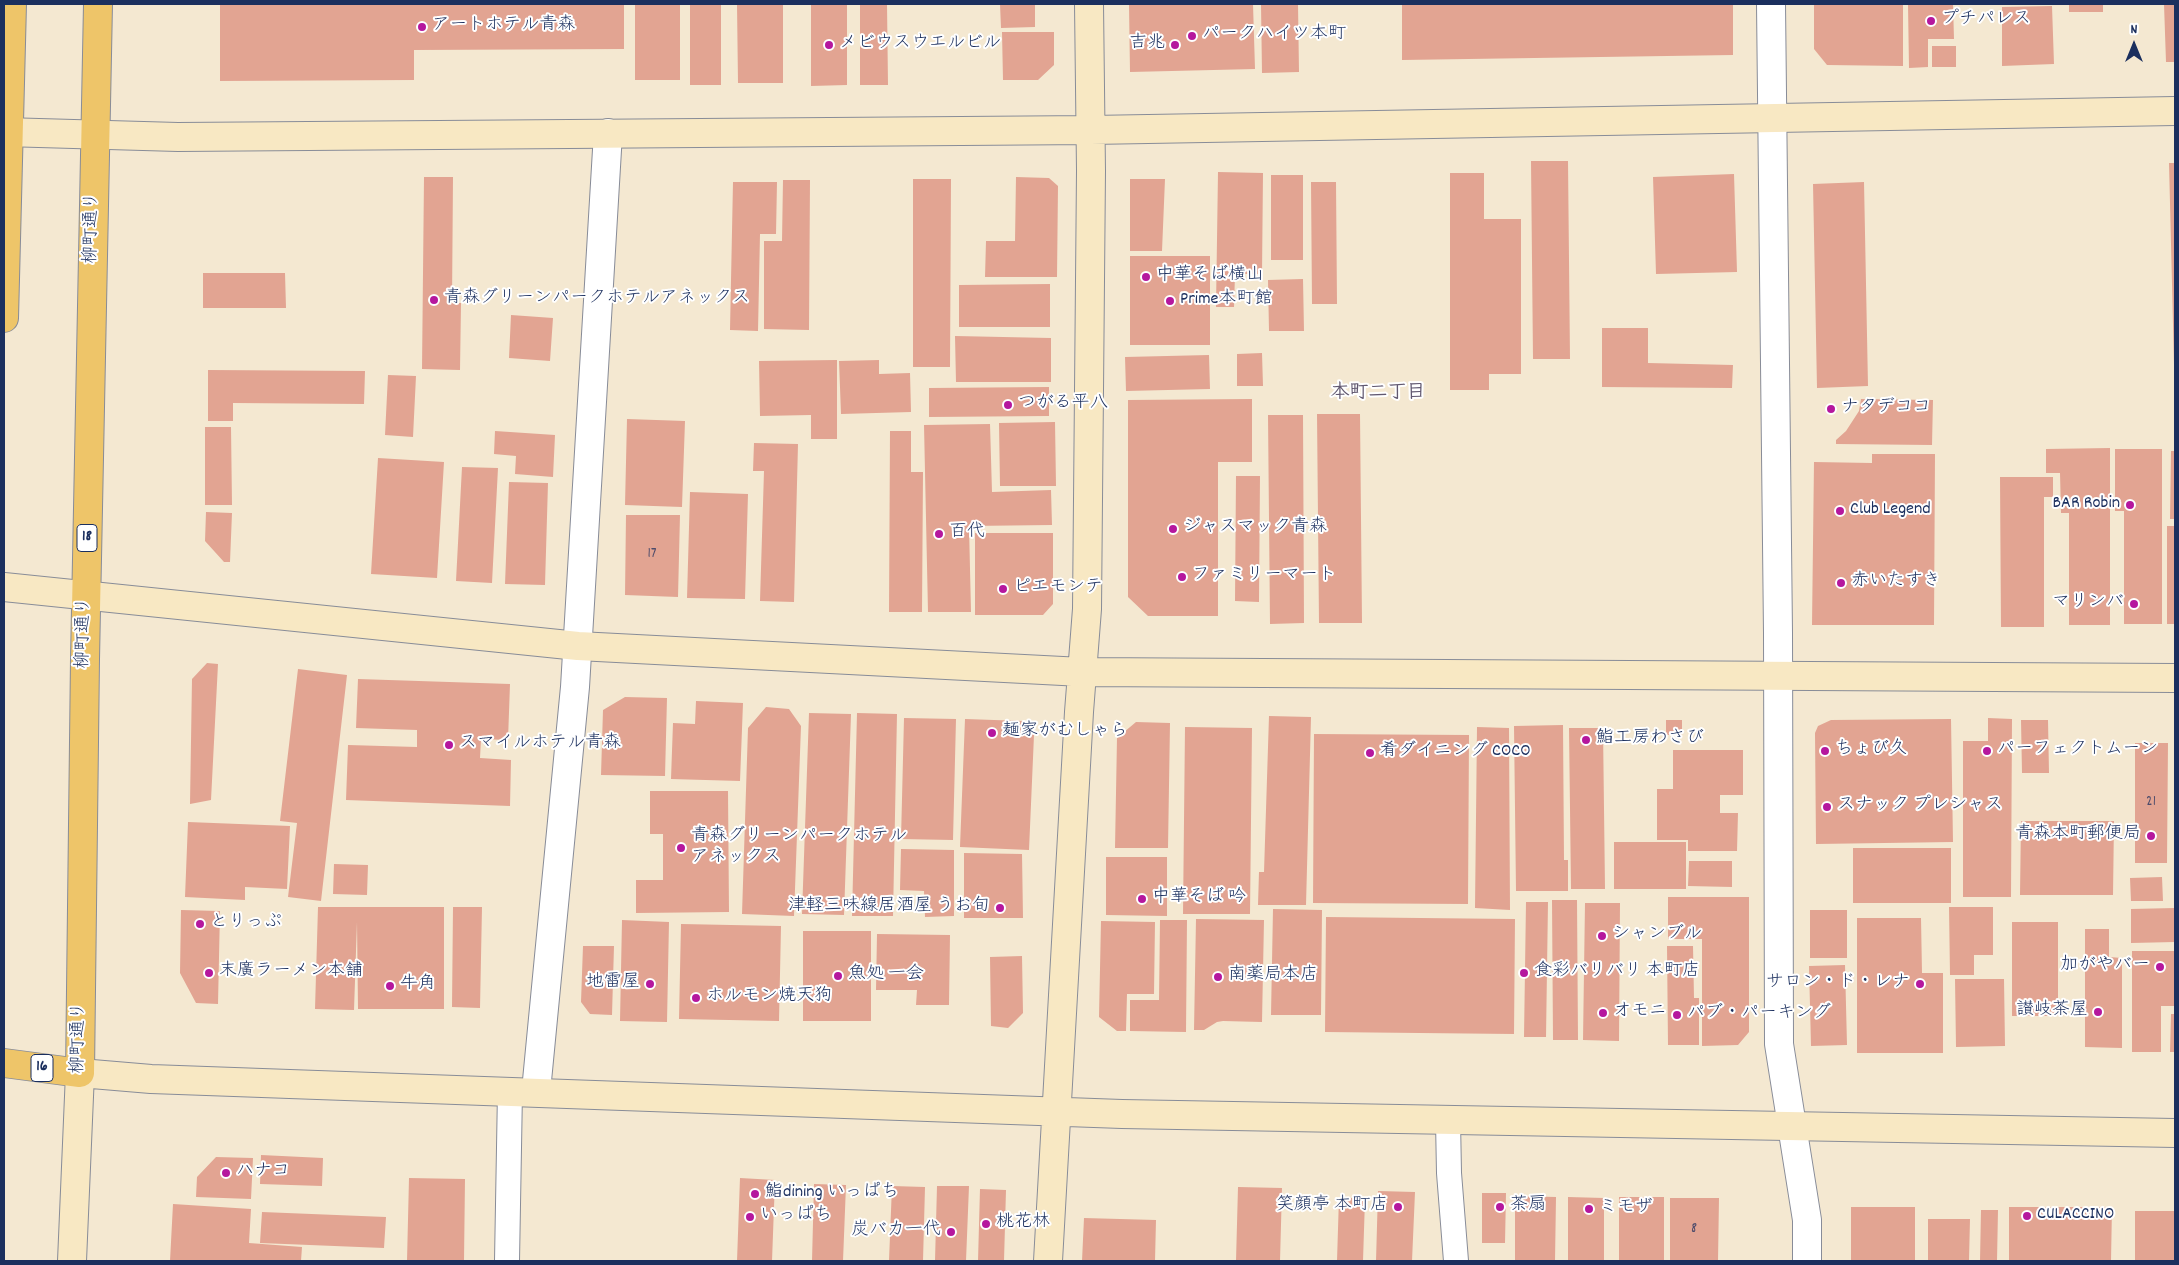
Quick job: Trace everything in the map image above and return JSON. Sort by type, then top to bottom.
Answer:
[{"type":"main road","points":[[4,318],[6,132],[12,4]]},
{"type":"main road","name":"柳町通り","points":[[80,1073],[86,595],[98,4]]},
{"type":"main road","name":"16","points":[[4,1063],[80,1073]]},
{"type":"street","points":[[1048,1261],[1087,609],[1091,130],[1089,4]]},
{"type":"street","points":[[1771,4],[1774,120],[1778,676],[1778,1044],[1807,1220],[1807,1261]]},
{"type":"street","points":[[6,132],[178,137],[1091,130],[1774,120],[2175,111]]},
{"type":"street","points":[[523,1091],[576,687],[608,133]]},
{"type":"street","points":[[4,587],[578,646],[1082,672],[2175,678]]},
{"type":"street","points":[[80,1073],[151,1079],[523,1091],[1058,1112],[1448,1121],[2175,1133]]},
{"type":"street","name":"柳町通り","points":[[72,1261],[80,1073]]},
{"type":"lane","points":[[507,1261],[523,1091]]},
{"type":"lane","points":[[1448,1121],[1448,1173],[1456,1261]]},
{"type":"building","name":"アートホテル青森","points":[[220,4],[624,4],[624,49],[414,50],[414,80],[220,81]]},
{"type":"building","points":[[635,4],[680,4],[680,80],[635,80]]},
{"type":"building","points":[[690,4],[721,4],[721,85],[690,85]]},
{"type":"building","points":[[737,4],[783,4],[783,83],[738,83]]},
{"type":"building","name":"メビウスウエルビル","points":[[811,4],[847,4],[847,85],[811,86]]},
{"type":"building","points":[[860,4],[887,4],[888,85],[860,85]]},
{"type":"building","points":[[1000,4],[1035,4],[1035,27],[1001,28]]},
{"type":"building","name":"パークハイツ本町","points":[[1129,4],[1253,4],[1255,69],[1130,72]]},
{"type":"building","points":[[1261,4],[1298,4],[1299,72],[1262,73]]},
{"type":"building","points":[[1402,4],[1733,4],[1733,55],[1402,60]]},
{"type":"building","points":[[1814,4],[1903,4],[1903,66],[1827,65],[1814,49]]},
{"type":"building","name":"プチパレス","points":[[1908,4],[1953,4],[1954,39],[1928,39],[1928,67],[1909,68]]},
{"type":"building","points":[[2069,4],[2103,4],[2103,12],[2069,12]]},
{"type":"building","points":[[2164,4],[2175,4],[2175,62],[2166,62]]},
{"type":"building","points":[[2052,6],[2054,64],[2002,66],[2002,7]]},
{"type":"building","points":[[1002,32],[1054,32],[1054,65],[1038,80],[1003,80]]},
{"type":"building","points":[[1932,46],[1956,46],[1956,67],[1932,67]]},
{"type":"building","points":[[1531,161],[1568,161],[1570,359],[1533,359]]},
{"type":"building","points":[[2169,163],[2175,163],[2175,365],[2174,365]]},
{"type":"building","points":[[1218,172],[1263,173],[1262,274],[1235,274],[1234,307],[1216,307]]},
{"type":"building","points":[[1450,173],[1484,173],[1484,219],[1521,219],[1521,374],[1489,374],[1489,390],[1450,390]]},
{"type":"building","points":[[1734,174],[1737,272],[1656,274],[1653,177]]},
{"type":"building","points":[[1271,175],[1303,175],[1303,260],[1271,260]]},
{"type":"building","points":[[424,177],[453,177],[452,303],[461,303],[460,370],[422,369]]},
{"type":"building","points":[[1016,177],[1049,178],[1058,186],[1057,277],[985,277],[986,241],[1015,241]]},
{"type":"building","points":[[913,179],[951,179],[950,367],[913,367]]},
{"type":"building","points":[[1130,179],[1165,179],[1162,251],[1130,251]]},
{"type":"building","points":[[783,180],[810,180],[809,330],[764,329],[764,241],[782,241]]},
{"type":"building","points":[[733,182],[777,182],[776,234],[760,234],[758,331],[730,330]]},
{"type":"building","points":[[1311,182],[1336,182],[1337,304],[1312,304]]},
{"type":"building","points":[[1864,182],[1868,386],[1817,388],[1813,184]]},
{"type":"building","name":"Prime本町館","points":[[1130,256],[1210,256],[1210,345],[1130,345]]},
{"type":"building","points":[[203,273],[285,273],[286,308],[203,308]]},
{"type":"building","points":[[1303,279],[1304,331],[1269,331],[1268,280]]},
{"type":"building","points":[[1050,284],[1050,327],[959,327],[959,285]]},
{"type":"building","points":[[511,315],[553,318],[550,361],[509,358]]},
{"type":"building","points":[[1602,328],[1648,328],[1648,363],[1733,365],[1732,388],[1602,387]]},
{"type":"building","points":[[955,336],[1051,338],[1051,382],[956,382]]},
{"type":"building","points":[[1262,353],[1263,386],[1237,386],[1237,354]]},
{"type":"building","points":[[1209,355],[1210,389],[1126,391],[1125,357]]},
{"type":"building","points":[[837,360],[837,439],[811,439],[811,415],[760,416],[759,361]]},
{"type":"building","points":[[879,360],[879,374],[910,373],[911,412],[841,414],[839,361]]},
{"type":"building","points":[[208,370],[365,371],[364,404],[233,403],[233,421],[208,421]]},
{"type":"building","points":[[388,375],[416,376],[413,437],[385,435]]},
{"type":"building","points":[[1049,387],[1049,416],[929,417],[929,388]]},
{"type":"building","name":"ジャスマック青森","points":[[1252,399],[1252,462],[1218,462],[1218,616],[1148,616],[1128,597],[1128,400]]},
{"type":"building","points":[[1861,399],[1933,400],[1932,445],[1836,444],[1836,440],[1846,431],[1859,411]]},
{"type":"building","points":[[1317,414],[1360,414],[1362,623],[1319,623]]},
{"type":"building","points":[[1268,415],[1303,415],[1304,623],[1270,624]]},
{"type":"building","points":[[627,419],[685,421],[682,507],[625,505]]},
{"type":"building","points":[[1055,422],[1056,486],[1000,486],[999,423]]},
{"type":"building","points":[[990,424],[992,492],[1051,490],[1052,525],[969,526],[971,612],[928,612],[924,425]]},
{"type":"building","points":[[205,427],[231,427],[232,505],[205,505]]},
{"type":"building","points":[[495,431],[555,435],[553,477],[515,474],[516,456],[494,454]]},
{"type":"building","points":[[890,431],[911,431],[911,472],[923,472],[922,612],[889,612]]},
{"type":"building","points":[[754,443],[798,444],[794,602],[760,601],[764,471],[753,471]]},
{"type":"building","points":[[2110,448],[2110,625],[2069,625],[2069,513],[2061,513],[2060,473],[2046,473],[2046,449]]},
{"type":"building","points":[[2115,449],[2162,449],[2162,624],[2124,624],[2124,511],[2115,511]]},
{"type":"building","points":[[2171,451],[2175,451],[2175,519],[2170,519]]},
{"type":"building","points":[[1872,454],[1935,454],[1934,625],[1812,625],[1814,462],[1872,463]]},
{"type":"building","points":[[378,458],[444,462],[437,578],[371,574]]},
{"type":"building","points":[[462,467],[498,468],[492,583],[456,581]]},
{"type":"building","points":[[1236,476],[1260,476],[1259,602],[1235,601]]},
{"type":"building","points":[[2000,477],[2053,477],[2053,497],[2044,497],[2044,627],[2001,627]]},
{"type":"building","points":[[509,482],[548,483],[545,585],[505,584]]},
{"type":"building","points":[[690,492],[748,494],[745,599],[687,598]]},
{"type":"building","points":[[206,512],[232,513],[230,562],[224,562],[205,541]]},
{"type":"building","points":[[626,515],[680,515],[678,597],[625,595]]},
{"type":"building","points":[[2167,526],[2175,526],[2175,624],[2167,624]]},
{"type":"building","points":[[975,533],[1053,533],[1053,604],[1043,615],[975,615]]},
{"type":"building","points":[[207,663],[218,664],[211,800],[190,804],[192,679]]},
{"type":"building","points":[[298,669],[347,675],[321,901],[288,897],[297,823],[280,821]]},
{"type":"building","points":[[358,679],[510,684],[508,740],[481,739],[480,758],[511,760],[510,806],[346,800],[348,745],[417,747],[417,730],[356,728]]},
{"type":"building","points":[[625,697],[667,698],[665,776],[601,775],[603,710]]},
{"type":"building","points":[[696,701],[743,703],[740,781],[671,779],[673,723],[695,724]]},
{"type":"building","points":[[766,707],[789,709],[801,726],[794,916],[742,914],[748,728]]},
{"type":"building","points":[[809,713],[851,714],[844,915],[802,914]]},
{"type":"building","points":[[857,713],[897,714],[893,916],[852,916]]},
{"type":"building","points":[[1269,716],[1311,717],[1306,905],[1258,905],[1259,872],[1264,872]]},
{"type":"building","points":[[904,718],[956,719],[953,840],[901,839]]},
{"type":"building","points":[[1988,718],[2012,719],[2011,897],[1963,897],[1963,741],[1988,741]]},
{"type":"building","points":[[965,719],[1023,721],[1034,735],[1029,850],[960,847]]},
{"type":"building","points":[[1951,719],[1953,842],[1816,844],[1815,733],[1818,726],[1831,720]]},
{"type":"building","points":[[1666,720],[1682,720],[1682,735],[1666,735]]},
{"type":"building","points":[[2021,720],[2048,720],[2049,773],[2022,773]]},
{"type":"building","points":[[1136,722],[1170,723],[1168,848],[1115,848],[1117,738]]},
{"type":"building","points":[[1563,725],[1564,860],[1568,860],[1568,891],[1516,891],[1514,726]]},
{"type":"building","points":[[1185,727],[1252,728],[1250,914],[1183,914]]},
{"type":"building","points":[[1477,727],[1509,728],[1510,910],[1475,908]]},
{"type":"building","points":[[1569,728],[1603,728],[1605,889],[1571,889]]},
{"type":"building","points":[[1314,734],[1469,735],[1468,904],[1313,903]]},
{"type":"building","points":[[2135,743],[2168,743],[2167,863],[2135,863]]},
{"type":"building","points":[[1673,750],[1743,750],[1743,795],[1720,795],[1720,813],[1738,813],[1737,851],[1688,851],[1688,840],[1657,840],[1657,789],[1673,789]]},
{"type":"building","points":[[650,791],[728,791],[729,912],[636,913],[636,880],[663,880],[663,834],[650,834]]},
{"type":"building","points":[[2021,821],[2114,821],[2113,895],[2020,895]]},
{"type":"building","points":[[188,822],[290,826],[287,889],[245,887],[245,900],[185,897]]},
{"type":"building","points":[[1614,842],[1686,842],[1686,889],[1614,889]]},
{"type":"building","points":[[1853,848],[1951,848],[1951,903],[1853,903]]},
{"type":"building","points":[[901,849],[954,850],[954,916],[925,917],[924,891],[900,890]]},
{"type":"building","points":[[964,853],[1022,854],[1023,918],[964,918]]},
{"type":"building","points":[[1106,857],[1167,857],[1167,916],[1106,915]]},
{"type":"building","points":[[1689,861],[1732,861],[1732,887],[1688,886]]},
{"type":"building","points":[[334,864],[368,865],[367,895],[333,894]]},
{"type":"building","points":[[2162,877],[2163,901],[2131,901],[2130,878]]},
{"type":"building","points":[[1668,897],[1749,897],[1749,1032],[1738,1045],[1702,1046],[1702,939],[1668,939]]},
{"type":"building","points":[[1552,900],[1577,900],[1578,1040],[1553,1040]]},
{"type":"building","points":[[1526,902],[1548,902],[1546,1037],[1524,1037]]},
{"type":"building","points":[[1585,903],[1620,903],[1619,1041],[1583,1040]]},
{"type":"building","points":[[318,907],[444,907],[444,1009],[358,1009],[357,922],[354,1010],[315,1009]]},
{"type":"building","points":[[453,907],[482,907],[480,1008],[452,1007]]},
{"type":"building","points":[[1949,907],[1993,907],[1993,955],[1974,955],[1974,975],[1950,975]]},
{"type":"building","points":[[2175,908],[2175,942],[2131,943],[2131,909]]},
{"type":"building","points":[[1273,909],[1322,910],[1321,1015],[1271,1015]]},
{"type":"building","points":[[181,910],[220,911],[218,1004],[196,1003],[180,973]]},
{"type":"building","points":[[1810,910],[1847,910],[1847,958],[1810,958]]},
{"type":"building","points":[[1326,917],[1515,919],[1514,1034],[1325,1032]]},
{"type":"building","points":[[1857,918],[1921,918],[1922,973],[1943,973],[1943,1053],[1857,1053]]},
{"type":"building","points":[[1196,919],[1264,920],[1262,1022],[1223,1021],[1217,1022],[1204,1030],[1194,1030]]},
{"type":"building","points":[[622,920],[669,922],[667,1022],[620,1021]]},
{"type":"building","points":[[1160,920],[1187,920],[1186,1032],[1130,1031],[1130,1000],[1159,1000]]},
{"type":"building","points":[[1101,921],[1155,922],[1154,994],[1127,994],[1126,1031],[1117,1031],[1099,1017]]},
{"type":"building","points":[[2012,922],[2058,922],[2058,1016],[2012,1016]]},
{"type":"building","points":[[681,924],[781,926],[779,1021],[679,1019]]},
{"type":"building","points":[[2085,929],[2109,929],[2109,957],[2122,958],[2122,1048],[2085,1047]]},
{"type":"building","points":[[803,931],[871,931],[871,1021],[803,1021]]},
{"type":"building","points":[[877,934],[950,935],[949,1005],[916,1005],[917,990],[876,990]]},
{"type":"building","points":[[583,946],[614,946],[612,1015],[590,1014],[581,1002]]},
{"type":"building","points":[[1667,946],[1693,946],[1694,998],[1699,998],[1699,1045],[1668,1045]]},
{"type":"building","points":[[2132,951],[2175,951],[2175,1006],[2161,1006],[2161,1052],[2132,1052]]},
{"type":"building","points":[[1022,956],[1023,1013],[1008,1028],[991,1026],[990,957]]},
{"type":"building","points":[[1845,965],[1847,1045],[1811,1046],[1809,966]]},
{"type":"building","points":[[1955,979],[2004,979],[2005,1046],[1956,1047]]},
{"type":"building","points":[[2171,1014],[2175,1014],[2175,1052],[2170,1052]]},
{"type":"building","points":[[261,1155],[323,1158],[322,1186],[260,1184]]},
{"type":"building","points":[[216,1157],[253,1158],[251,1199],[196,1197],[197,1177]]},
{"type":"building","points":[[409,1178],[465,1179],[464,1261],[407,1261]]},
{"type":"building","points":[[740,1178],[775,1180],[772,1261],[737,1261]]},
{"type":"building","points":[[814,1184],[846,1185],[843,1261],[812,1261]]},
{"type":"building","points":[[892,1186],[925,1187],[923,1261],[889,1261]]},
{"type":"building","points":[[937,1186],[969,1186],[966,1261],[935,1261]]},
{"type":"building","points":[[1238,1187],[1282,1188],[1280,1261],[1236,1261]]},
{"type":"building","points":[[980,1189],[1006,1190],[1004,1261],[978,1261]]},
{"type":"building","points":[[1378,1191],[1415,1192],[1412,1261],[1376,1261]]},
{"type":"building","points":[[1482,1193],[1506,1193],[1505,1243],[1482,1243]]},
{"type":"building","points":[[1515,1196],[1556,1197],[1555,1261],[1515,1261]]},
{"type":"building","points":[[1339,1197],[1365,1199],[1363,1261],[1337,1261]]},
{"type":"building","points":[[1568,1197],[1604,1198],[1604,1261],[1568,1261]]},
{"type":"building","points":[[1619,1197],[1664,1197],[1664,1261],[1619,1261]]},
{"type":"building","points":[[1670,1198],[1719,1198],[1718,1261],[1670,1261]]},
{"type":"building","points":[[173,1204],[251,1209],[249,1243],[302,1247],[301,1261],[170,1261]]},
{"type":"building","points":[[1851,1207],[1915,1207],[1915,1261],[1851,1261]]},
{"type":"building","points":[[2009,1207],[2112,1207],[2111,1261],[2009,1261]]},
{"type":"building","points":[[1981,1210],[1998,1210],[1997,1261],[1980,1261]]},
{"type":"building","points":[[2135,1211],[2175,1211],[2175,1261],[2135,1261]]},
{"type":"building","points":[[262,1212],[386,1217],[384,1248],[260,1243]]},
{"type":"building","points":[[1084,1218],[1156,1220],[1155,1261],[1082,1261]]},
{"type":"building","points":[[1928,1219],[1970,1219],[1969,1261],[1928,1261]]},
{"type":"place","name":"プチパレス","points":[[1931,21]]},
{"type":"place","name":"アートホテル青森","points":[[422,27]]},
{"type":"place","name":"パークハイツ本町","points":[[1192,36]]},
{"type":"place","name":"メビウスウエルビル","points":[[829,45]]},
{"type":"place","name":"吉兆","points":[[1175,45]]},
{"type":"place","name":"中華そば横山","points":[[1146,277]]},
{"type":"place","name":"青森グリーンパークホテルアネックス","points":[[434,300]]},
{"type":"place","name":"Prime本町館","points":[[1170,301]]},
{"type":"place","name":"つがる平八","points":[[1008,405]]},
{"type":"place","name":"ナタデココ","points":[[1831,409]]},
{"type":"place","name":"BAR Robin","points":[[2130,505]]},
{"type":"place","name":"Club Legend","points":[[1840,511]]},
{"type":"place","name":"ジャスマック青森","points":[[1173,529]]},
{"type":"place","name":"百代","points":[[939,534]]},
{"type":"place","name":"ファミリーマート","points":[[1182,577]]},
{"type":"place","name":"赤いたすき","points":[[1841,583]]},
{"type":"place","name":"ピエモンテ","points":[[1003,589]]},
{"type":"place","name":"マリンバ","points":[[2134,604]]},
{"type":"place","name":"麺家がむしゃら","points":[[992,733]]},
{"type":"place","name":"鮨工房わさび","points":[[1586,740]]},
{"type":"place","name":"スマイルホテル青森","points":[[449,745]]},
{"type":"place","name":"ちょび久","points":[[1825,751]]},
{"type":"place","name":"パーフェクトムーン","points":[[1987,751]]},
{"type":"place","name":"肴ダイニング COCO","points":[[1370,753]]},
{"type":"place","name":"スナック プレシャス","points":[[1827,807]]},
{"type":"place","name":"青森本町郵便局","points":[[2151,836]]},
{"type":"place","name":"青森グリーンパークホテル アネックス","points":[[681,848]]},
{"type":"place","name":"中華そば 吟","points":[[1142,899]]},
{"type":"place","name":"津軽三味線居酒屋 うお旬","points":[[1000,908]]},
{"type":"place","name":"とりっぷ","points":[[200,924]]},
{"type":"place","name":"シャンブル","points":[[1602,936]]},
{"type":"place","name":"加がやバー","points":[[2160,967]]},
{"type":"place","name":"末廣ラーメン本舗","points":[[209,973]]},
{"type":"place","name":"食彩バリバリ 本町店","points":[[1524,973]]},
{"type":"place","name":"魚処 一会","points":[[838,976]]},
{"type":"place","name":"南薬局本店","points":[[1218,977]]},
{"type":"place","name":"地雷屋","points":[[650,984]]},
{"type":"place","name":"サロン・ド・レナ","points":[[1920,984]]},
{"type":"place","name":"牛角","points":[[390,986]]},
{"type":"place","name":"ホルモン焼天狗","points":[[696,998]]},
{"type":"place","name":"讃岐茶屋","points":[[2098,1012]]},
{"type":"place","name":"オモニ","points":[[1603,1013]]},
{"type":"place","name":"パブ・パーキング","points":[[1677,1015]]},
{"type":"place","name":"ハナコ","points":[[226,1173]]},
{"type":"place","name":"鮨dining いっぱち","points":[[755,1194]]},
{"type":"place","name":"笑顔亭 本町店","points":[[1398,1207]]},
{"type":"place","name":"茶扇","points":[[1500,1207]]},
{"type":"place","name":"ミモザ","points":[[1589,1209]]},
{"type":"place","name":"CULACCINO","points":[[2027,1216]]},
{"type":"place","name":"いっぱち","points":[[750,1217]]},
{"type":"place","name":"桃花林","points":[[986,1224]]},
{"type":"place","name":"炭バカ一代","points":[[951,1232]]},
{"type":"district","name":"本町二丁目","points":[[1378,394]]}]
